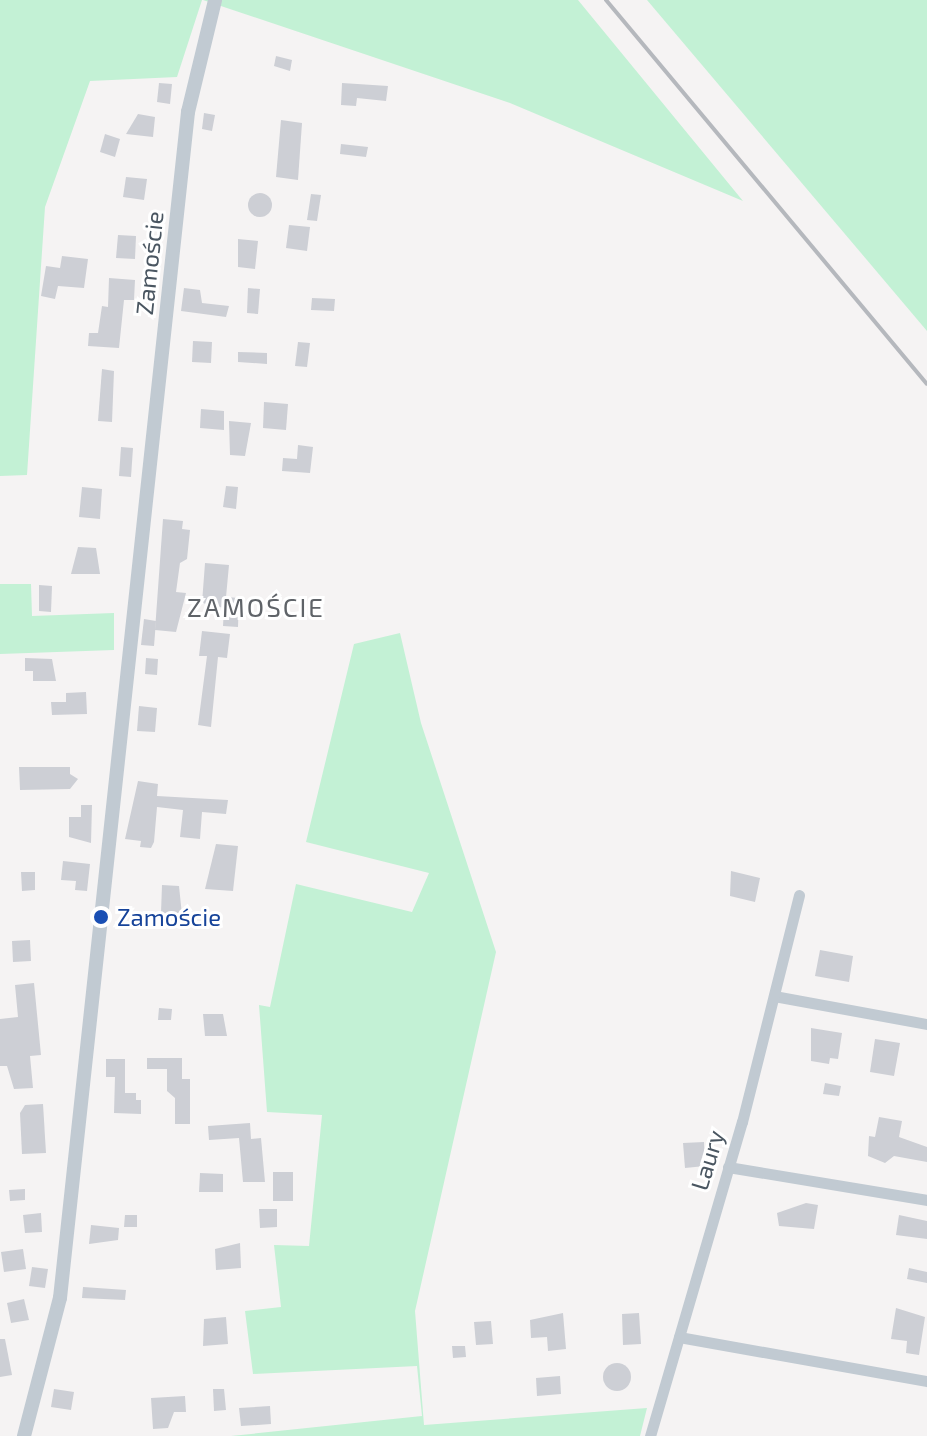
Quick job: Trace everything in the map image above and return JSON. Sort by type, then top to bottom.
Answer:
[{"type":"street","name":"Zamoście","points":[[24,1436],[60,1298],[188,112],[215,0]]},
{"type":"street","name":"Laury","points":[[650,1436],[728,1167],[799,895]]},
{"type":"street","points":[[774,996],[927,1024]]},
{"type":"street","points":[[728,1167],[927,1200]]},
{"type":"street","points":[[679,1337],[927,1381]]},
{"type":"green space","points":[[0,0],[202,0],[177,77],[90,81],[45,207],[27,475],[0,476]]},
{"type":"green space","points":[[203,0],[578,0],[743,201],[510,103]]},
{"type":"green space","points":[[647,0],[927,0],[927,331]]},
{"type":"green space","points":[[0,584],[31,584],[32,616],[114,613],[114,650],[0,654]]},
{"type":"green space","points":[[400,633],[421,723],[496,952],[415,1311],[424,1425],[647,1408],[640,1436],[231,1436],[422,1416],[417,1366],[253,1374],[245,1311],[281,1307],[274,1245],[309,1246],[322,1115],[267,1112],[259,1005],[270,1007],[296,884],[412,912],[429,873],[306,842],[354,644]]},
{"type":"building","points":[[276,56],[292,60],[290,71],[274,66]]},
{"type":"building","points":[[159,83],[172,84],[170,104],[157,102]]},
{"type":"building","points":[[342,83],[388,86],[386,101],[357,98],[356,106],[341,105]]},
{"type":"building","points":[[204,113],[215,115],[212,131],[202,129]]},
{"type":"building","points":[[138,114],[155,117],[153,137],[126,134]]},
{"type":"building","points":[[281,120],[302,123],[298,180],[276,177]]},
{"type":"building","points":[[105,134],[120,139],[115,157],[100,152]]},
{"type":"building","points":[[341,144],[368,147],[366,157],[340,154]]},
{"type":"building","points":[[126,177],[147,179],[144,200],[123,197]]},
{"type":"building","points":[[260,193],[268,197],[272,205],[268,213],[260,217],[252,213],[248,205],[252,197]]},
{"type":"building","points":[[311,194],[321,195],[317,221],[307,220]]},
{"type":"building","points":[[289,225],[310,227],[307,251],[286,248]]},
{"type":"building","points":[[118,235],[136,236],[135,259],[116,258]]},
{"type":"building","points":[[238,239],[258,241],[255,269],[238,267]]},
{"type":"building","points":[[62,256],[88,259],[84,288],[58,286],[55,299],[41,296],[46,266],[60,268]]},
{"type":"building","points":[[109,278],[135,280],[134,300],[124,300],[119,348],[88,346],[89,333],[98,333],[102,306],[108,307]]},
{"type":"building","points":[[184,288],[200,290],[202,303],[229,306],[226,317],[181,311]]},
{"type":"building","points":[[248,288],[260,289],[258,314],[247,313]]},
{"type":"building","points":[[312,298],[335,299],[334,311],[311,310]]},
{"type":"building","points":[[193,341],[212,342],[211,363],[192,362]]},
{"type":"building","points":[[298,342],[310,343],[307,367],[295,366]]},
{"type":"building","points":[[238,352],[267,353],[267,364],[238,362]]},
{"type":"building","points":[[102,369],[114,371],[112,422],[98,421]]},
{"type":"building","points":[[264,402],[288,404],[286,430],[263,428]]},
{"type":"building","points":[[201,409],[224,411],[224,430],[200,428]]},
{"type":"building","points":[[229,421],[251,423],[245,456],[230,455]]},
{"type":"building","points":[[298,445],[313,447],[310,473],[282,471],[283,458],[297,459]]},
{"type":"building","points":[[121,447],[133,448],[131,477],[119,476]]},
{"type":"building","points":[[226,486],[238,487],[236,509],[223,507]]},
{"type":"building","points":[[82,487],[102,489],[100,519],[79,517]]},
{"type":"building","points":[[163,519],[183,521],[182,529],[190,530],[187,559],[180,563],[176,592],[186,593],[176,632],[155,630]]},
{"type":"building","points":[[78,547],[96,548],[100,574],[71,574]]},
{"type":"building","points":[[205,563],[229,565],[226,597],[239,598],[238,627],[223,626],[224,608],[202,603]]},
{"type":"building","points":[[39,585],[52,586],[51,612],[39,611]]},
{"type":"building","points":[[144,619],[156,621],[154,646],[141,645]]},
{"type":"building","points":[[202,631],[230,634],[227,658],[218,657],[211,727],[198,725],[207,656],[199,656]]},
{"type":"building","points":[[25,658],[52,659],[56,681],[33,681],[33,671],[25,671]]},
{"type":"building","points":[[146,658],[158,659],[157,675],[145,674]]},
{"type":"building","points":[[86,692],[87,714],[52,715],[51,702],[66,702],[66,693]]},
{"type":"building","points":[[139,706],[157,708],[155,732],[137,731]]},
{"type":"building","points":[[19,767],[70,767],[70,774],[78,779],[70,789],[20,790]]},
{"type":"building","points":[[138,781],[158,784],[157,796],[228,800],[226,814],[202,812],[200,839],[180,837],[183,810],[157,807],[154,842],[151,848],[140,847],[141,841],[125,839]]},
{"type":"building","points":[[81,805],[92,805],[91,843],[69,837],[69,817],[81,817]]},
{"type":"building","points":[[216,844],[238,846],[233,891],[205,889]]},
{"type":"building","points":[[63,861],[90,864],[87,891],[75,890],[76,881],[61,880]]},
{"type":"building","points":[[731,871],[760,878],[755,902],[730,896]]},
{"type":"building","points":[[21,872],[35,872],[35,890],[22,891]]},
{"type":"building","points":[[162,885],[179,886],[182,915],[161,913]]},
{"type":"building","points":[[30,940],[31,961],[13,962],[12,941]]},
{"type":"building","points":[[820,950],[853,956],[849,982],[815,976]]},
{"type":"building","points":[[34,983],[41,1055],[30,1056],[33,1088],[14,1089],[7,1066],[0,1066],[0,1019],[18,1017],[15,985]]},
{"type":"building","points":[[159,1008],[172,1009],[171,1020],[158,1020]]},
{"type":"building","points":[[203,1014],[223,1014],[227,1036],[205,1036]]},
{"type":"building","points":[[811,1028],[842,1033],[838,1059],[830,1058],[829,1064],[811,1061]]},
{"type":"building","points":[[875,1039],[900,1043],[894,1076],[870,1072]]},
{"type":"building","points":[[147,1058],[182,1058],[182,1079],[190,1079],[190,1124],[175,1124],[175,1098],[167,1091],[167,1069],[147,1069]]},
{"type":"building","points":[[106,1059],[125,1059],[125,1093],[136,1093],[136,1100],[141,1100],[141,1114],[114,1113],[115,1077],[106,1077]]},
{"type":"building","points":[[825,1083],[841,1086],[839,1096],[823,1094]]},
{"type":"building","points":[[43,1104],[46,1153],[22,1154],[20,1113],[25,1105]]},
{"type":"building","points":[[879,1117],[902,1121],[899,1137],[927,1147],[927,1162],[894,1156],[885,1163],[868,1156],[869,1136],[875,1137]]},
{"type":"building","points":[[250,1123],[251,1139],[261,1138],[265,1182],[243,1182],[239,1138],[209,1140],[208,1126]]},
{"type":"building","points":[[704,1142],[705,1166],[685,1168],[683,1143]]},
{"type":"building","points":[[273,1172],[293,1172],[293,1201],[273,1201]]},
{"type":"building","points":[[200,1173],[223,1174],[223,1192],[199,1192]]},
{"type":"building","points":[[25,1189],[25,1200],[10,1201],[9,1190]]},
{"type":"building","points":[[806,1203],[818,1205],[814,1229],[779,1226],[777,1213]]},
{"type":"building","points":[[259,1209],[277,1209],[277,1227],[260,1228]]},
{"type":"building","points":[[41,1213],[42,1232],[25,1233],[23,1215]]},
{"type":"building","points":[[125,1215],[137,1215],[137,1227],[124,1227]]},
{"type":"building","points":[[899,1215],[927,1221],[927,1239],[896,1235]]},
{"type":"building","points":[[91,1225],[119,1228],[118,1240],[89,1244]]},
{"type":"building","points":[[240,1243],[241,1268],[216,1270],[215,1249]]},
{"type":"building","points":[[23,1249],[26,1269],[4,1272],[1,1252]]},
{"type":"building","points":[[32,1267],[48,1269],[45,1288],[29,1286]]},
{"type":"building","points":[[909,1268],[927,1272],[927,1283],[907,1279]]},
{"type":"building","points":[[83,1287],[126,1290],[125,1300],[82,1298]]},
{"type":"building","points":[[24,1299],[29,1320],[11,1323],[7,1303]]},
{"type":"building","points":[[896,1308],[925,1317],[919,1355],[906,1353],[907,1341],[891,1339]]},
{"type":"building","points":[[563,1313],[566,1349],[548,1351],[547,1337],[531,1338],[530,1320]]},
{"type":"building","points":[[639,1313],[641,1344],[623,1345],[622,1314]]},
{"type":"building","points":[[226,1317],[228,1344],[203,1346],[204,1319]]},
{"type":"building","points":[[491,1321],[493,1344],[476,1345],[474,1322]]},
{"type":"building","points":[[0,1339],[5,1339],[12,1375],[0,1377]]},
{"type":"building","points":[[452,1346],[465,1346],[466,1357],[453,1358]]},
{"type":"building","points":[[617,1363],[627,1367],[631,1377],[627,1387],[617,1391],[607,1387],[603,1377],[607,1367]]},
{"type":"building","points":[[560,1376],[561,1394],[537,1396],[536,1378]]},
{"type":"building","points":[[54,1389],[74,1392],[71,1410],[51,1407]]},
{"type":"building","points":[[213,1389],[224,1389],[226,1410],[214,1411]]},
{"type":"building","points":[[185,1396],[186,1412],[174,1412],[168,1428],[153,1429],[151,1398]]},
{"type":"building","points":[[270,1406],[271,1424],[241,1426],[239,1408]]},
{"type":"railway","points":[[606,0],[927,384]]},
{"type":"place","name":"Zamoście","points":[[101,917]]},
{"type":"district","name":"ZAMOŚCIE","points":[[256,607]]}]
